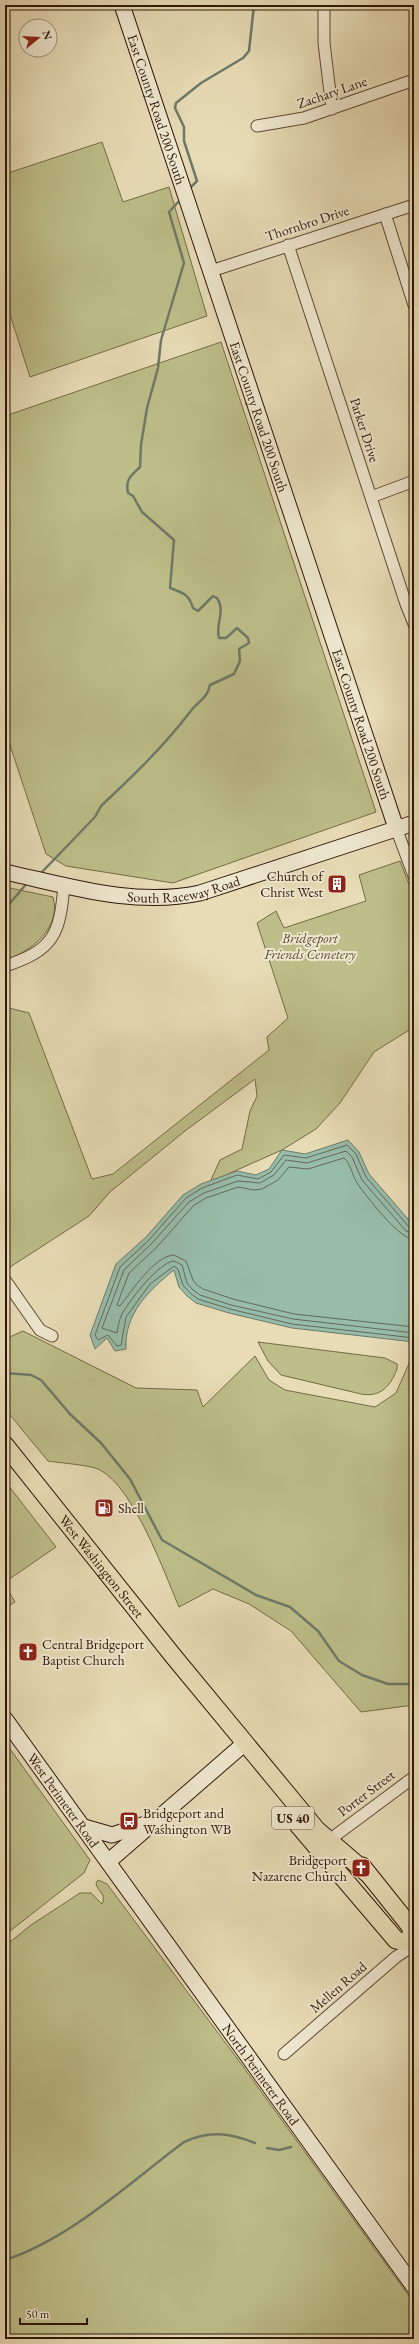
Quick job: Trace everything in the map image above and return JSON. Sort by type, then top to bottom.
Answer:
[{"type":"main road","name":"West Washington Street","points":[[5,1445],[245,1743],[250,1768],[396,1940],[414,1944],[410,1926],[336,1834],[267,1752],[245,1743]]},
{"type":"main road","points":[[245,1743],[317,1830],[368,1874]]},
{"type":"street","name":"East County Road 200 South","points":[[122,5],[396,828]]},
{"type":"street","points":[[324,5],[324,44],[332,109]]},
{"type":"street","name":"Zachary Lane","points":[[257,126],[304,118],[414,80]]},
{"type":"street","name":"Thornbro Drive","points":[[210,271],[414,205]]},
{"type":"street","points":[[385,214],[414,305]]},
{"type":"street","name":"Parker Drive","points":[[288,245],[414,624]]},
{"type":"street","points":[[371,497],[414,481]]},
{"type":"street","name":"South Raceway Road","points":[[5,872],[64,885],[137,898],[184,896],[200,893],[414,822]]},
{"type":"street","points":[[396,828],[414,876]]},
{"type":"street","points":[[5,966],[35,954],[49,941],[61,920],[64,885]]},
{"type":"street","points":[[5,1280],[40,1330],[52,1336]]},
{"type":"street","name":"West Perimeter Road","points":[[5,1719],[109,1861]]},
{"type":"street","points":[[109,1861],[245,1743]]},
{"type":"street","name":"Porter Street","points":[[336,1834],[414,1777]]},
{"type":"street","points":[[84,1827],[112,1834],[155,1821]]},
{"type":"street","name":"North Perimeter Road","points":[[109,1861],[172,1952],[414,2287]]},
{"type":"street","name":"Mellen Road","points":[[284,2054],[396,1957],[414,1944]]},
{"type":"green space","points":[[102,142],[123,202],[169,187],[207,316],[30,377],[5,299],[5,174]]},
{"type":"green space","points":[[221,342],[376,812],[173,883],[66,866],[46,854],[5,730],[5,416]]},
{"type":"green space","name":"Bridgeport Friends Cemetery","points":[[400,861],[414,897],[414,1027],[374,1052],[340,1103],[316,1129],[282,1150],[210,1182],[220,1160],[242,1149],[250,1111],[257,1096],[255,1079],[185,1131],[110,1192],[89,1216],[7,1269],[5,1266],[5,1007],[29,1013],[92,1179],[113,1174],[269,1050],[267,1037],[288,1018],[257,923],[276,911],[284,928],[366,901],[359,875]]},
{"type":"green space","points":[[5,887],[53,897],[55,908],[49,928],[42,937],[25,951],[5,960]]},
{"type":"green space","points":[[23,1331],[136,1388],[197,1390],[203,1407],[255,1356],[269,1380],[285,1390],[375,1407],[396,1393],[411,1359],[414,1360],[414,1705],[361,1712],[291,1631],[249,1604],[213,1589],[179,1607],[147,1532],[125,1494],[113,1480],[96,1468],[48,1461],[5,1409],[5,1339]]},
{"type":"green space","points":[[258,1342],[385,1358],[397,1364],[397,1369],[385,1389],[377,1393],[367,1395],[361,1394],[281,1375],[268,1361]]},
{"type":"green space","points":[[5,1481],[56,1547],[5,1582]]},
{"type":"green space","points":[[8,1590],[15,1602],[5,1608],[5,1592]]},
{"type":"green space","points":[[5,1742],[90,1860],[84,1873],[5,1935]]},
{"type":"green space","points":[[98,1880],[107,1884],[242,2065],[414,2303],[414,2339],[5,2339],[5,1946],[31,1925],[80,1893],[91,1893],[102,1904],[103,1895],[96,1883]]},
{"type":"water","points":[[348,1140],[359,1152],[369,1174],[414,1226],[414,1342],[292,1328],[229,1313],[196,1303],[187,1296],[179,1287],[174,1270],[147,1295],[140,1304],[129,1325],[126,1336],[126,1349],[115,1351],[107,1338],[95,1349],[90,1335],[116,1264],[146,1237],[183,1195],[201,1184],[237,1171],[256,1175],[269,1169],[282,1150],[305,1154]]},
{"type":"waterway","points":[[189,189],[197,181],[184,141],[184,127],[175,108],[176,103],[201,83],[243,58],[249,51],[254,5]]},
{"type":"waterway","points":[[41,873],[95,817],[101,806],[170,737],[205,697],[210,685],[234,674],[240,661],[239,649],[249,643],[248,638],[237,628],[226,638],[219,638],[218,628],[221,608],[217,598],[213,596],[198,611],[193,608],[190,600],[185,595],[170,588],[174,540],[142,512],[133,496],[128,493],[127,488],[131,475],[140,467],[141,445],[147,408],[158,368],[161,340],[184,263],[169,212],[181,199]]},
{"type":"waterway","points":[[5,909],[28,882]]},
{"type":"waterway","points":[[5,1373],[31,1375],[41,1380],[70,1414],[101,1443],[130,1479],[162,1540],[256,1595],[290,1607],[318,1631],[339,1661],[362,1675],[388,1684],[414,1684]]},
{"type":"waterway","points":[[5,2260],[29,2251],[76,2224],[184,2142],[193,2138],[211,2134],[220,2134],[237,2137],[255,2143]]},
{"type":"waterway","points":[[267,2148],[279,2150],[291,2147]]},
{"type":"place","name":"Church of Christ West","points":[[337,884]]},
{"type":"place","name":"Shell","points":[[104,1508]]},
{"type":"place","name":"Central Bridgeport Baptist Church","points":[[28,1652]]},
{"type":"place","name":"Bridgeport and Washington WB","points":[[129,1821]]},
{"type":"place","name":"Bridgeport Nazarene Church","points":[[361,1868]]}]
